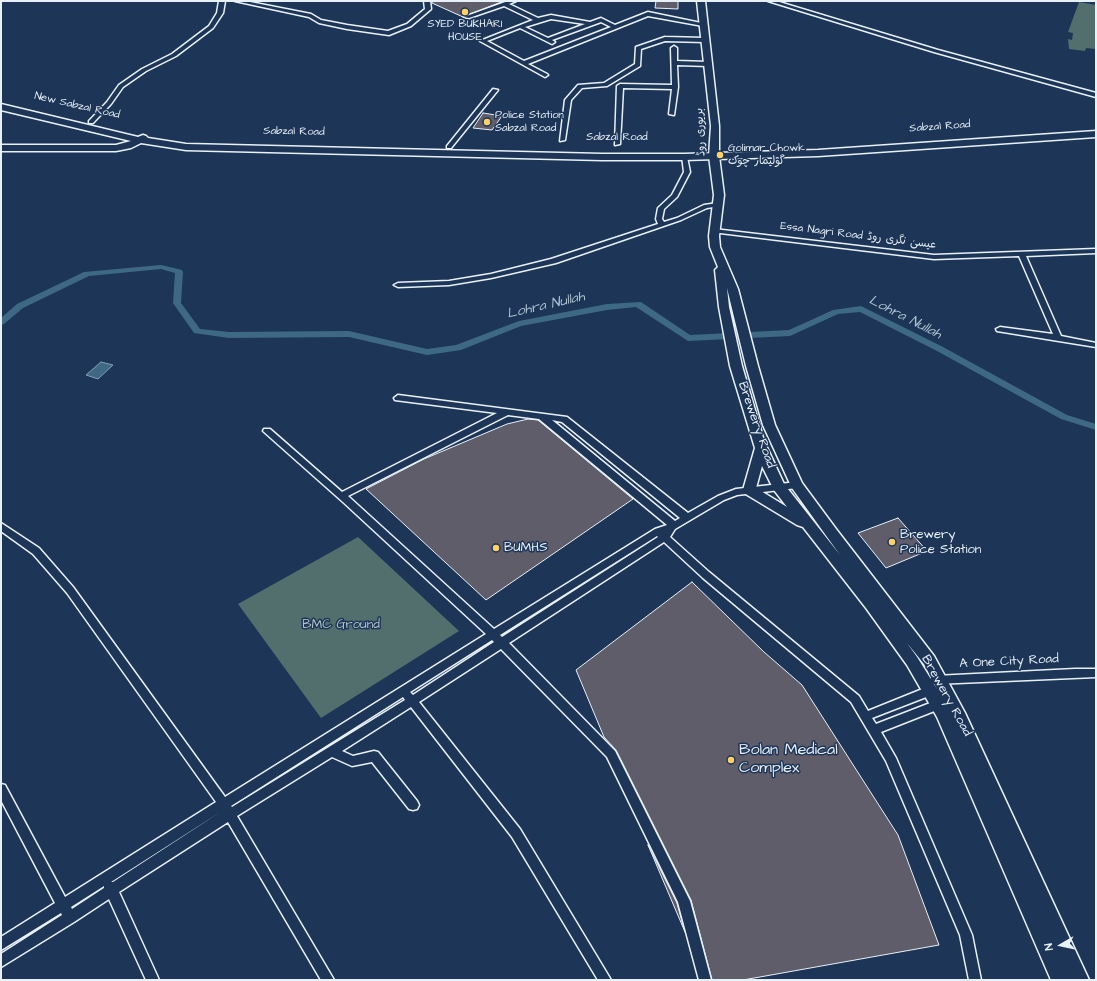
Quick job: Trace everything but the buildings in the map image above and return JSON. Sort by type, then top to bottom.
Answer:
[{"type":"main road","name":"بریوری روڈ","points":[[701,1],[715,126],[714,154],[719,195],[714,231],[715,247],[720,260]]},
{"type":"main road","name":"New Sabzal Road","points":[[1,101],[91,122],[144,137]]},
{"type":"main road","name":"New Sabzal Road","points":[[1,107],[144,137]]},
{"type":"main road","name":"Sabzal Road","points":[[1,148],[116,148],[128,146],[144,137],[193,141],[285,145],[449,147],[470,151],[606,151],[714,154],[818,153],[1096,129]]},
{"type":"main road","name":"Sabzal Road","points":[[979,139],[1096,134]]},
{"type":"main road","name":"Sabzal Road","points":[[144,137],[186,147],[470,151],[684,157],[714,154]]},
{"type":"main road","name":"Brewery Road","points":[[720,260],[724,307],[736,366],[761,448],[779,487],[871,604],[912,661],[958,713],[1080,980]]},
{"type":"main road","name":"Brewery Road","points":[[720,260],[733,289],[752,366],[769,425],[783,458],[798,485],[831,533],[929,660],[931,684],[938,705],[1061,980]]},
{"type":"main road","points":[[761,448],[749,490],[810,527]]},
{"type":"street","points":[[91,122],[109,103],[122,86],[144,70],[174,55],[211,27],[220,13],[222,1]]},
{"type":"street","points":[[238,1],[311,16],[319,21],[347,27],[389,33],[409,25],[428,9],[427,1]]},
{"type":"street","points":[[467,17],[514,1]]},
{"type":"street","points":[[771,1],[930,49],[1096,95]]},
{"type":"street","points":[[505,4],[537,20]]},
{"type":"street","points":[[525,64],[648,14],[703,24]]},
{"type":"street","points":[[545,75],[483,41],[537,20],[551,17],[592,24]]},
{"type":"street","points":[[548,40],[601,20],[615,27]]},
{"type":"street","points":[[521,27],[562,48]]},
{"type":"street","points":[[562,140],[568,100],[580,86],[605,85],[638,66],[638,48],[665,40],[705,40]]},
{"type":"street","points":[[672,114],[675,87],[674,48]]},
{"type":"street","points":[[674,63],[708,64]]},
{"type":"street","points":[[617,144],[620,86],[675,87]]},
{"type":"street","points":[[449,147],[495,90]]},
{"type":"street","points":[[662,224],[660,219],[661,208],[675,196],[687,172],[684,157]]},
{"type":"street","points":[[398,285],[449,284],[554,261],[679,219],[706,206],[718,206]]},
{"type":"street","name":"Essa Nagri Road عیسیٰ نگری روڈ","points":[[714,231],[934,257],[1096,251]]},
{"type":"street","points":[[1022,254],[1058,337]]},
{"type":"street","points":[[1000,329],[1058,337],[1096,345]]},
{"type":"street","points":[[398,398],[564,419],[687,518]]},
{"type":"street","points":[[341,496],[506,412]]},
{"type":"street","points":[[541,416],[674,526]]},
{"type":"street","points":[[267,431],[341,496],[501,642],[611,754],[684,901],[705,980]]},
{"type":"street","points":[[1,962],[112,891],[227,809],[492,634],[721,498],[736,492],[798,485]]},
{"type":"street","points":[[2,527],[36,551],[70,590],[227,809],[328,980]]},
{"type":"street","points":[[1,944],[62,904],[331,751],[501,642],[661,534]]},
{"type":"street","points":[[661,534],[706,575],[855,699],[890,758],[966,936],[975,980]]},
{"type":"street","name":"A One City Road","points":[[866,716],[931,684],[1075,673],[1096,674]]},
{"type":"street","points":[[404,691],[516,833],[606,980]]},
{"type":"street","points":[[874,730],[938,705]]},
{"type":"street","points":[[331,751],[352,760],[374,756],[413,805]]},
{"type":"street","points":[[1,789],[70,918]]},
{"type":"street","points":[[106,879],[153,980]]},
{"type":"green space","points":[[1079,2],[1096,5],[1096,49],[1086,48],[1085,51],[1069,49],[1068,39],[1072,40],[1073,33],[1068,32]]},
{"type":"green space","name":"BMC Ground","points":[[358,537],[459,631],[321,718],[238,604]]},
{"type":"water","points":[[101,362],[113,365],[98,379],[86,375]]},
{"type":"waterway","name":"Lohra Nullah","points":[[1,322],[20,306],[87,274],[161,267],[179,272],[177,303],[197,331],[229,335],[349,334],[427,352],[458,348],[519,324],[607,307],[638,304],[688,338],[790,333],[836,312],[861,309],[940,349],[1064,417],[1096,427]]},
{"type":"place","name":"SYED BUKHARI HOUSE","points":[[465,12]]},
{"type":"place","name":"Police Station Sabzal Road","points":[[487,122]]},
{"type":"place","name":"Golimar Chowk گولیمار چوک","points":[[720,155]]},
{"type":"place","name":"Brewery Police Station","points":[[892,542]]},
{"type":"place","name":"BUMHS","points":[[496,548]]},
{"type":"place","name":"Bolan Medical Complex","points":[[731,760]]}]
